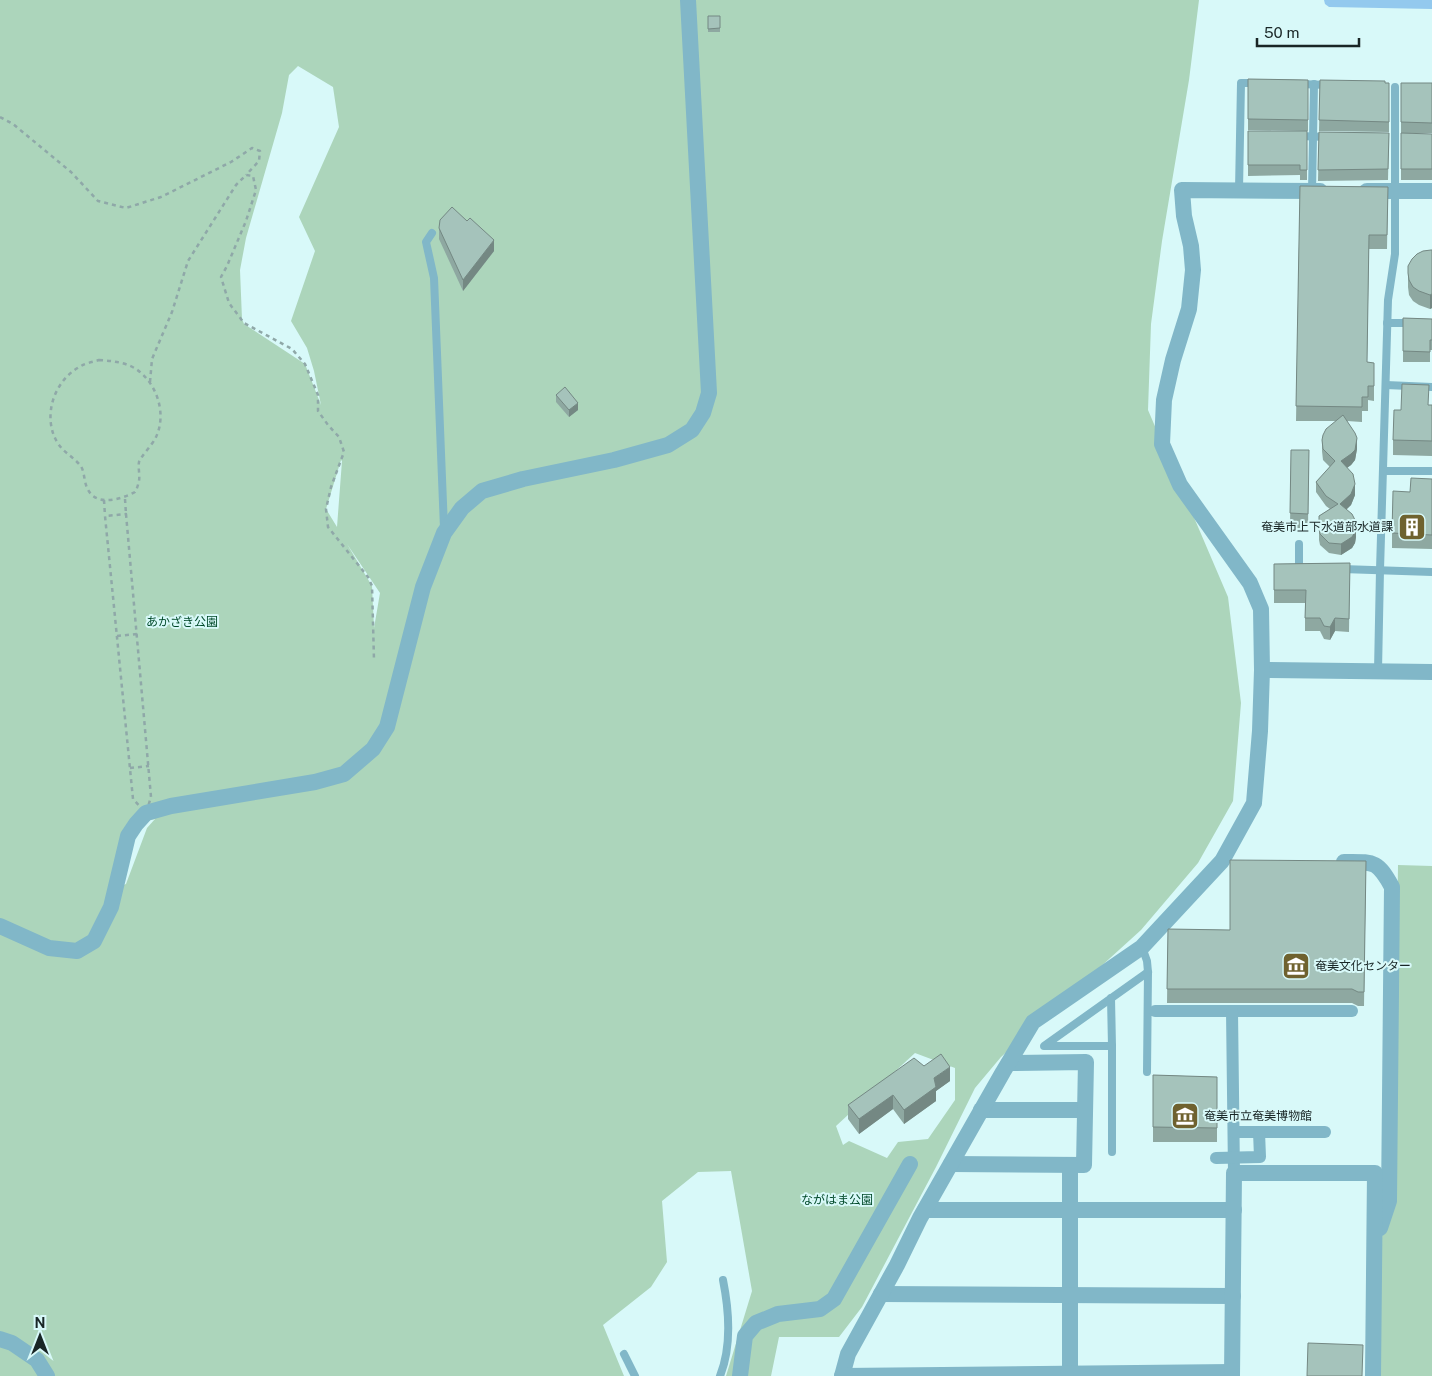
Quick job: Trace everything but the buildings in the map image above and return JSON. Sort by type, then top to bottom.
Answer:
[{"type":"street","points":[[0,926],[49,948],[78,951],[94,940],[111,907],[128,836],[146,813],[171,806],[315,782],[344,774],[373,749],[387,727],[423,587],[444,533],[462,508],[482,491],[523,479],[614,460],[668,446],[692,430],[703,413],[709,393],[688,0]]},
{"type":"street","points":[[1232,1011],[1234,1210],[1232,1374],[842,1376],[848,1354],[882,1294],[925,1210],[1033,1022],[1142,947],[1222,861],[1254,804],[1260,731],[1262,609],[1250,584],[1180,486],[1162,444],[1164,400],[1173,360],[1189,309],[1193,270],[1184,216],[1182,190],[1331,191]]},
{"type":"street","points":[[1349,191],[1432,191]]},
{"type":"street","points":[[1262,670],[1432,672]]},
{"type":"street","points":[[1222,861],[1242,861]]},
{"type":"street","points":[[1331,862],[1370,862],[1383,871],[1392,887],[1389,1200],[1375,1243]]},
{"type":"street","points":[[1155,1011],[1352,1011]]},
{"type":"street","points":[[951,1164],[1084,1165],[1086,1062],[1009,1062]]},
{"type":"street","points":[[982,1110],[1085,1110]]},
{"type":"street","points":[[1234,1132],[1326,1132]]},
{"type":"street","points":[[1216,1158],[1260,1157],[1259,1132]]},
{"type":"street","points":[[740,1376],[745,1336],[756,1323],[778,1314],[820,1309],[834,1298],[910,1164]]},
{"type":"street","points":[[1070,1165],[1070,1374]]},
{"type":"street","points":[[1234,1173],[1375,1173],[1373,1376]]},
{"type":"street","points":[[925,1210],[1234,1210]]},
{"type":"street","points":[[882,1294],[1233,1296]]},
{"type":"street","points":[[0,1338],[12,1343],[37,1360],[47,1376]]},
{"type":"lane","points":[[1239,190],[1241,83],[1268,83]]},
{"type":"lane","points":[[1287,84],[1332,85]]},
{"type":"lane","points":[[1312,190],[1314,84]]},
{"type":"lane","points":[[1386,86],[1404,87]]},
{"type":"lane","points":[[1378,671],[1387,323],[1388,300],[1395,254],[1395,87]]},
{"type":"lane","points":[[1240,135],[1249,135]]},
{"type":"lane","points":[[1295,136],[1332,137]]},
{"type":"lane","points":[[1386,138],[1404,138]]},
{"type":"lane","points":[[432,233],[426,242],[434,278],[444,533]]},
{"type":"lane","points":[[1387,323],[1432,323]]},
{"type":"lane","points":[[1386,385],[1432,387]]},
{"type":"lane","points":[[1383,471],[1432,471]]},
{"type":"lane","points":[[1299,544],[1299,568],[1308,568]]},
{"type":"lane","points":[[1335,569],[1432,572]]},
{"type":"lane","points":[[1142,947],[1147,961],[1148,972],[1147,1072]]},
{"type":"lane","points":[[1112,1046],[1044,1046],[1148,972]]},
{"type":"lane","points":[[1111,998],[1112,1152]]},
{"type":"lane","points":[[720,1376],[724,1365],[728,1339],[726,1293],[723,1280]]},
{"type":"lane","points":[[624,1354],[635,1376]]},
{"type":"path","points":[[0,117],[13,124],[71,172],[98,201],[126,208],[161,197],[231,162],[252,148],[260,151],[259,161],[236,185],[188,261],[172,312],[152,359],[150,382]]},
{"type":"path","points":[[246,174],[253,176],[256,190],[242,230],[221,277],[229,303],[244,324],[292,349],[305,364],[318,395],[318,412],[339,437],[344,452],[331,487],[326,509],[328,528],[368,577],[372,586],[374,660]]},
{"type":"path","points":[[99,360],[118,361],[136,369],[150,382],[158,398],[160,408],[161,417],[157,436],[140,460],[139,481],[136,492],[124,498],[97,499],[87,489],[81,465],[68,456],[57,442],[51,425],[51,408],[56,391],[66,377],[81,366],[99,360]]},
{"type":"path","points":[[104,500],[133,799],[146,813],[151,797],[149,766],[124,498]]},
{"type":"path","points":[[105,516],[126,514]]},
{"type":"path","points":[[117,636],[137,634]]},
{"type":"path","points":[[130,768],[149,766]]},
{"type":"green space","points":[[0,0],[1199,0],[1189,80],[1162,241],[1151,324],[1148,410],[1228,597],[1241,703],[1233,801],[1198,863],[1141,930],[1001,1057],[975,1088],[936,1167],[862,1307],[839,1337],[779,1337],[771,1376],[726,1376],[752,1291],[731,1171],[698,1172],[662,1201],[667,1262],[651,1287],[603,1325],[624,1376],[0,1376]],"holes":[[[298,66],[333,87],[339,127],[299,217],[315,251],[291,321],[307,348],[321,405],[305,364],[244,324],[242,319],[240,270],[246,238],[282,113],[289,75]],[[341,460],[337,527],[326,509]],[[347,544],[380,593],[374,628],[372,586]],[[155,819],[147,828],[126,884],[116,888],[136,824]],[[915,1053],[955,1068],[955,1100],[928,1139],[898,1142],[887,1158],[849,1141],[843,1145],[836,1126]]]},
{"type":"green space","points":[[1398,865],[1432,866],[1432,1376],[1378,1376],[1379,1245],[1394,1200]]},
{"type":"water","points":[[1324,0],[1432,0],[1432,9],[1329,7],[1325,4]]},
{"type":"place","name":"奄美市上下水道部水道課","points":[[1412,527]]},
{"type":"place","name":"奄美文化センター","points":[[1296,966]]},
{"type":"place","name":"奄美市立奄美博物館","points":[[1185,1116]]},
{"type":"park label","name":"あかざき公園","points":[[182,622]]},
{"type":"park label","name":"ながはま公園","points":[[837,1200]]}]
